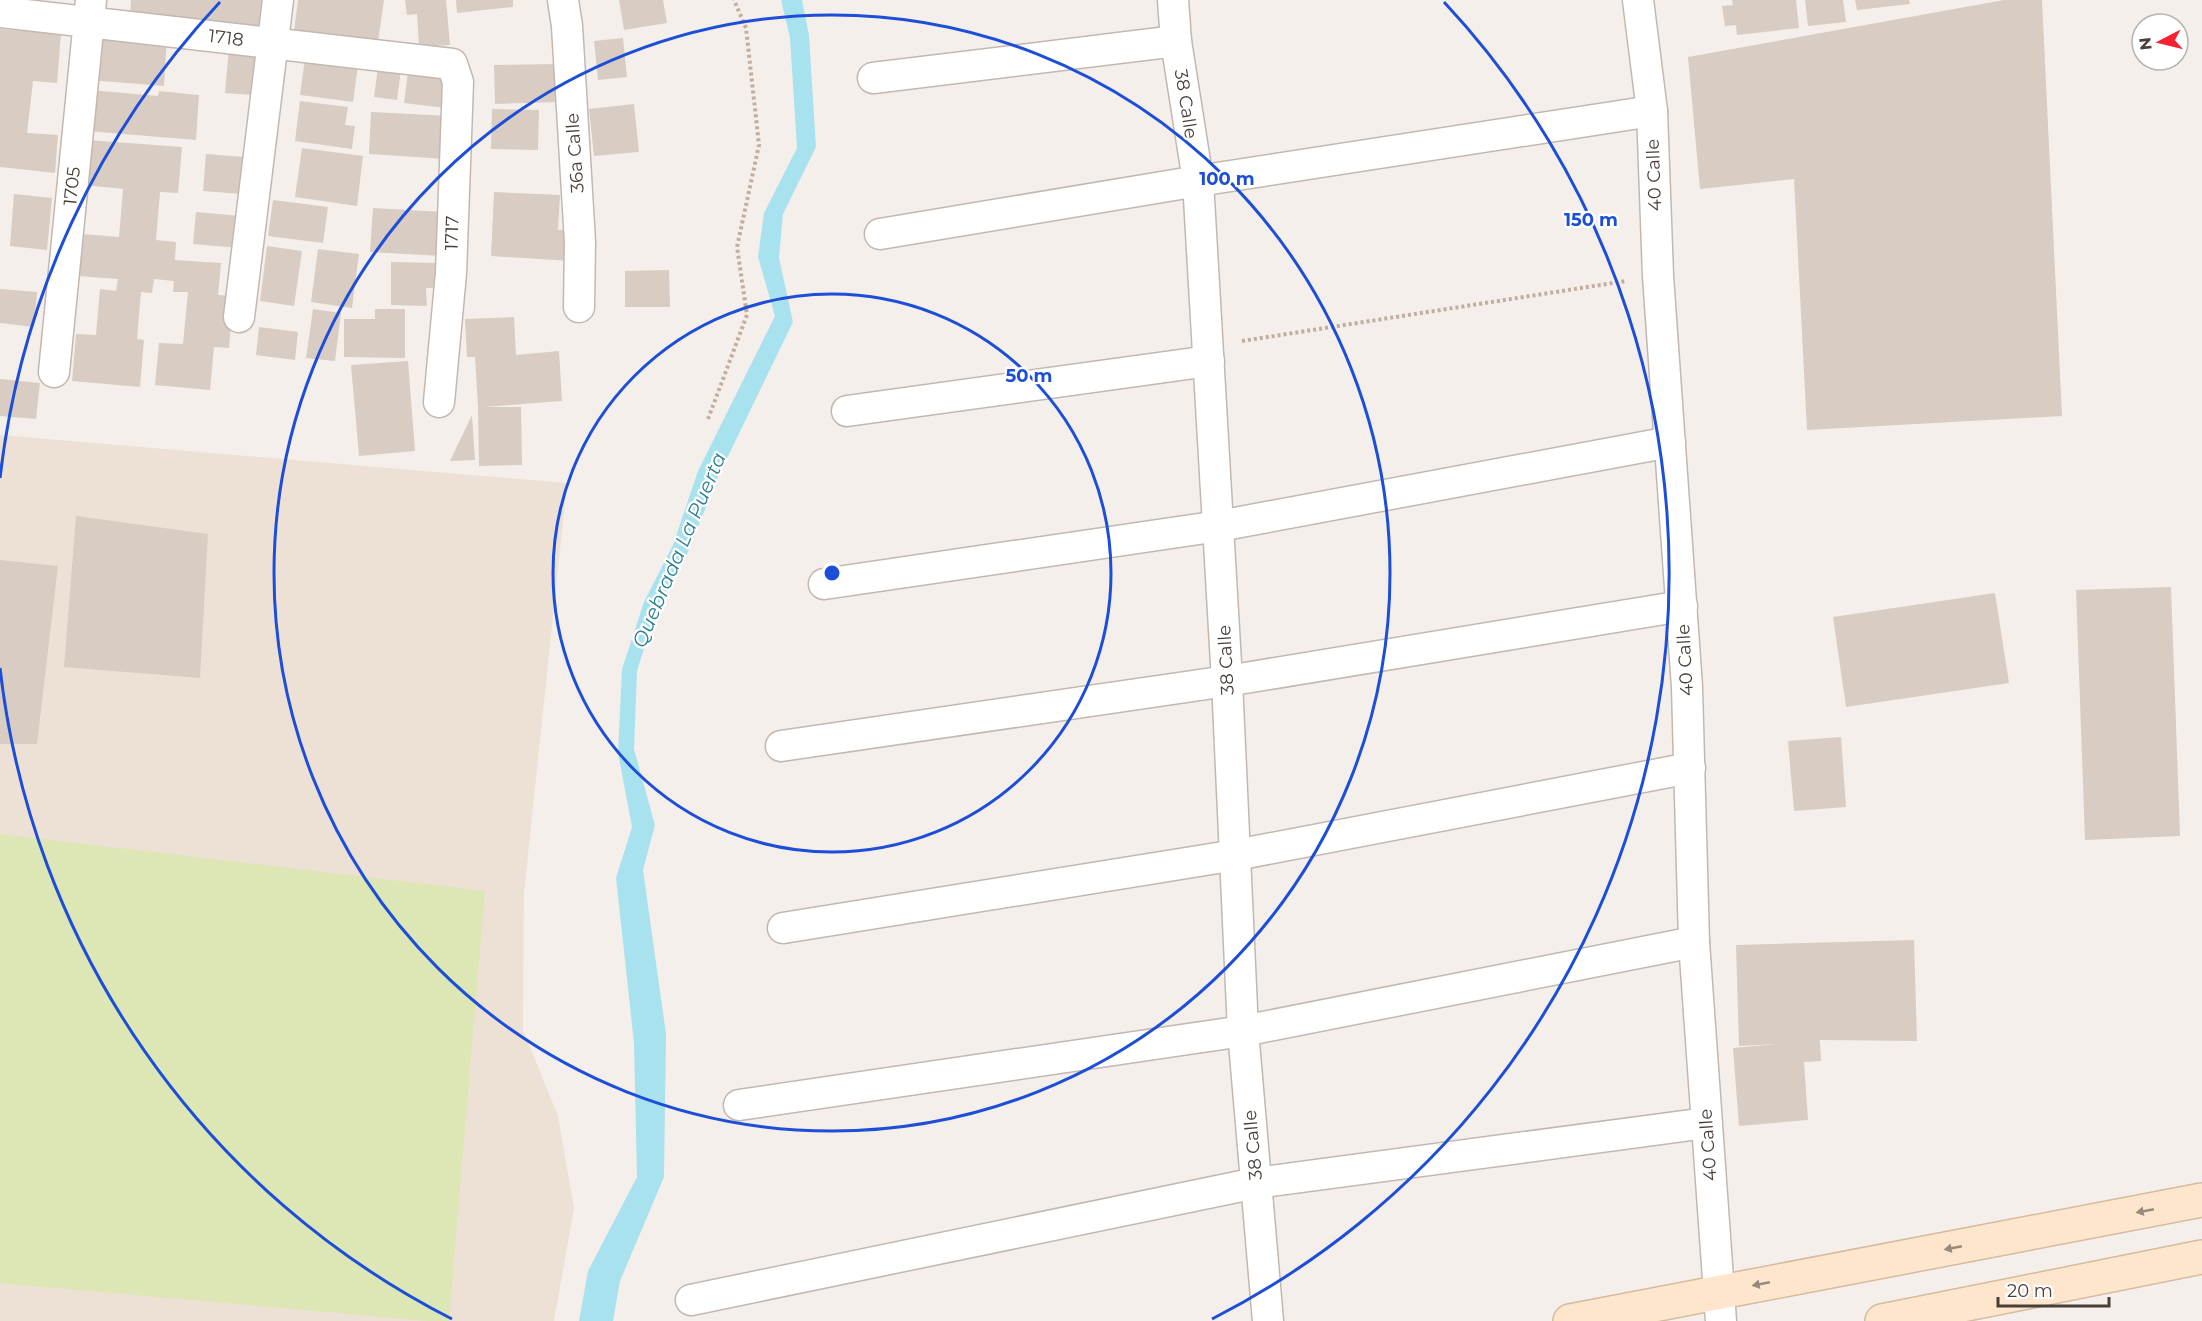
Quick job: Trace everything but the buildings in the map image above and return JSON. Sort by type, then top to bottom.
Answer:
[{"type":"street","points":[[239,316],[278,0]]},
{"type":"street","name":"36a Calle","points":[[563,0],[567,26],[580,242],[579,307]]},
{"type":"street","name":"38 Calle","points":[[1173,0],[1176,41],[1198,181],[1219,526],[1243,1030],[1268,1321]]},
{"type":"street","name":"40 Calle","points":[[1638,0],[1652,111],[1658,276],[1682,606],[1690,768],[1694,942],[1720,1307]]},
{"type":"street","name":"1718","points":[[0,12],[90,11],[273,43],[452,64]]},
{"type":"street","name":"1705","points":[[54,372],[90,11]]},
{"type":"street","points":[[873,78],[1176,41]]},
{"type":"street","name":"1717","points":[[439,402],[451,261],[458,82],[452,64]]},
{"type":"street","points":[[880,234],[1198,181],[1652,111]]},
{"type":"street","points":[[847,411],[1209,354]]},
{"type":"street","points":[[824,584],[1219,526],[1670,442]]},
{"type":"street","points":[[781,746],[1227,681],[1682,606]]},
{"type":"street","points":[[783,928],[1236,855],[1690,768]]},
{"type":"street","points":[[739,1105],[1243,1030],[1694,942]]},
{"type":"street","points":[[691,1300],[1256,1183],[1706,1123]]},
{"type":"street","points":[[1570,1321],[1720,1307],[2202,1200]]},
{"type":"street","points":[[1882,1321],[2202,1257]]},
{"type":"path","points":[[708,419],[747,315],[738,248],[759,145],[746,27],[734,0]]},
{"type":"path","points":[[1209,354],[1658,276]]},
{"type":"shaded area","points":[[0,435],[567,483],[524,893],[523,1030],[558,1116],[574,1208],[554,1321],[0,1321]]},
{"type":"green space","points":[[0,834],[485,891],[449,1321],[0,1283]]},
{"type":"water","name":"Quebrada La Puerta","points":[[781,0],[802,0],[809,35],[816,147],[783,214],[779,258],[793,322],[718,477],[687,554],[657,607],[637,671],[634,749],[655,825],[643,870],[666,1034],[664,1177],[620,1281],[613,1321],[579,1321],[588,1271],[637,1177],[634,1043],[616,878],[632,827],[618,753],[622,669],[644,602],[673,545],[698,471],[775,316],[758,257],[764,213],[797,148],[790,38]]}]
